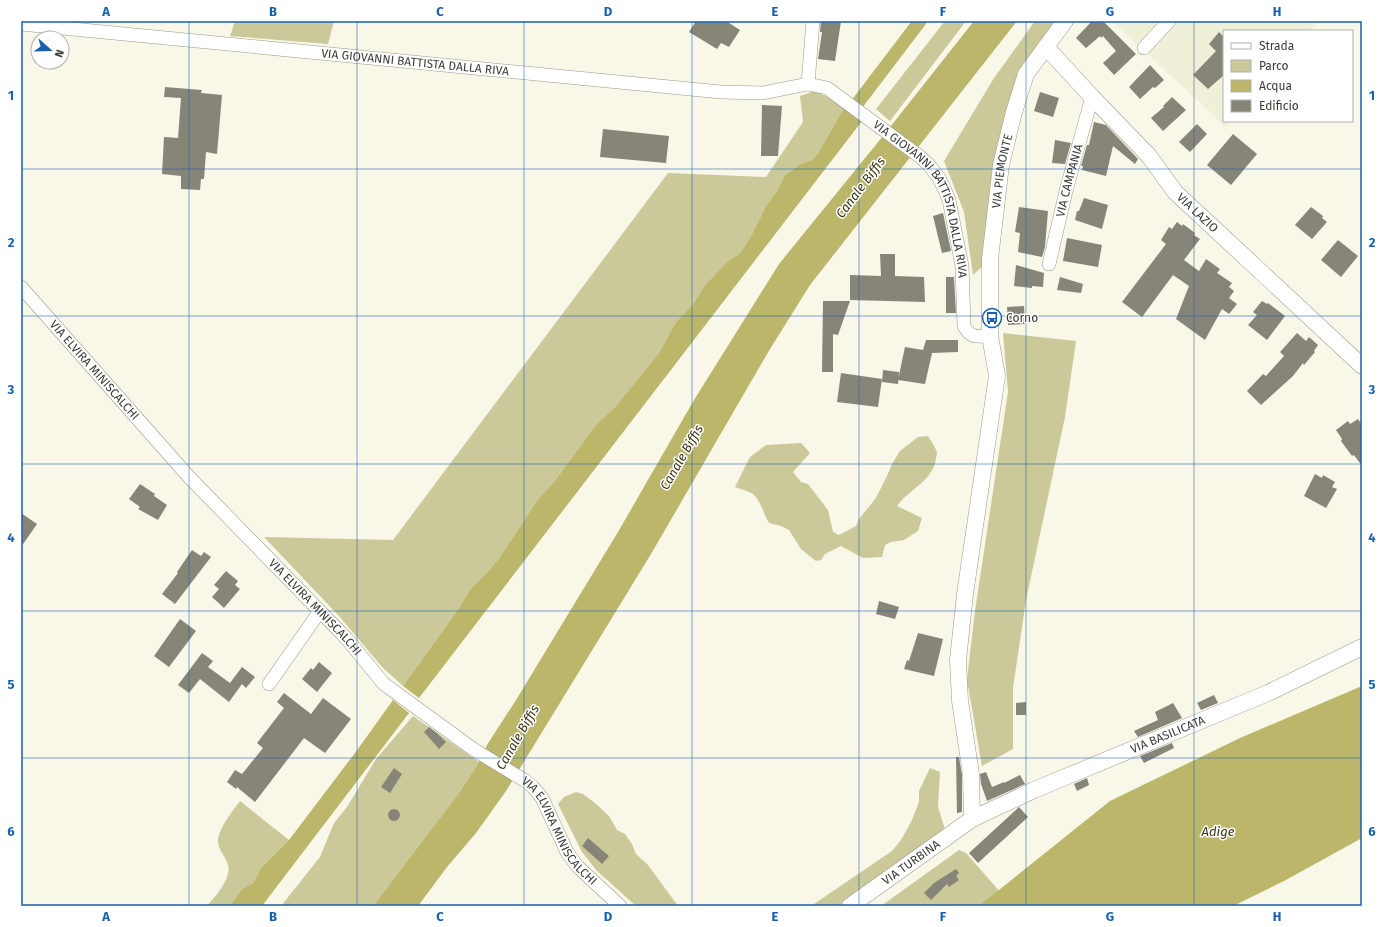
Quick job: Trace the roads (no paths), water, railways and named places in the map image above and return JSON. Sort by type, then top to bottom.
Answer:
[{"type":"street","points":[[808,84],[813,21]]},
{"type":"street","name":"VIA PIEMONTE","points":[[972,819],[971,774],[960,701],[958,660],[965,594],[997,376],[990,336],[990,259],[1001,165],[1014,112],[1026,74],[1065,21]]},
{"type":"street","points":[[1144,48],[1169,21]]},
{"type":"street","name":"VIA GIOVANNI BATTISTA DALLA RIVA","points":[[21,24],[721,92],[763,93],[815,84],[827,88],[845,100],[919,156],[929,165],[939,178],[949,200],[962,266],[964,326],[968,333],[974,336],[990,336]]},
{"type":"street","name":"VIA LAZIO","points":[[1046,47],[1149,156],[1175,192],[1362,366]]},
{"type":"street","name":"VIA CAMPANIA","points":[[1050,264],[1067,187],[1092,97]]},
{"type":"street","name":"VIA ELVIRA MINISCALCHI","points":[[21,287],[189,477],[347,639],[384,684],[473,749],[533,787],[542,798],[567,852],[577,866],[620,906]]},
{"type":"street","points":[[269,684],[320,611]]},
{"type":"street","name":"VIA BASILICATA","points":[[972,819],[1034,790],[1268,693],[1362,647]]},
{"type":"street","name":"VIA TURBINA","points":[[850,906],[972,819]]},
{"type":"water","name":"Canale Biffis","points":[[974,21],[1017,21],[810,285],[770,349],[651,554],[506,791],[476,833],[447,867],[418,906],[373,906],[459,793],[479,762],[487,745],[618,532],[694,400],[779,264]]},
{"type":"water","points":[[844,108],[862,121],[419,698],[403,686],[457,611],[472,587],[487,573],[500,557],[538,499],[554,482],[595,426],[615,407],[659,353],[676,322],[693,304],[705,285],[726,263],[740,253],[785,175],[799,165],[812,160],[818,153]]},
{"type":"water","name":"Adige","points":[[1362,686],[1362,838],[1284,881],[1233,906],[979,906],[1110,801],[1240,738]]},
{"type":"water","points":[[393,700],[409,713],[262,906],[230,906],[242,889],[253,883],[261,868],[289,840]]},
{"type":"waterway","points":[[847,117],[920,21]]},
{"type":"place","name":"Corno","points":[[992,318]]}]
